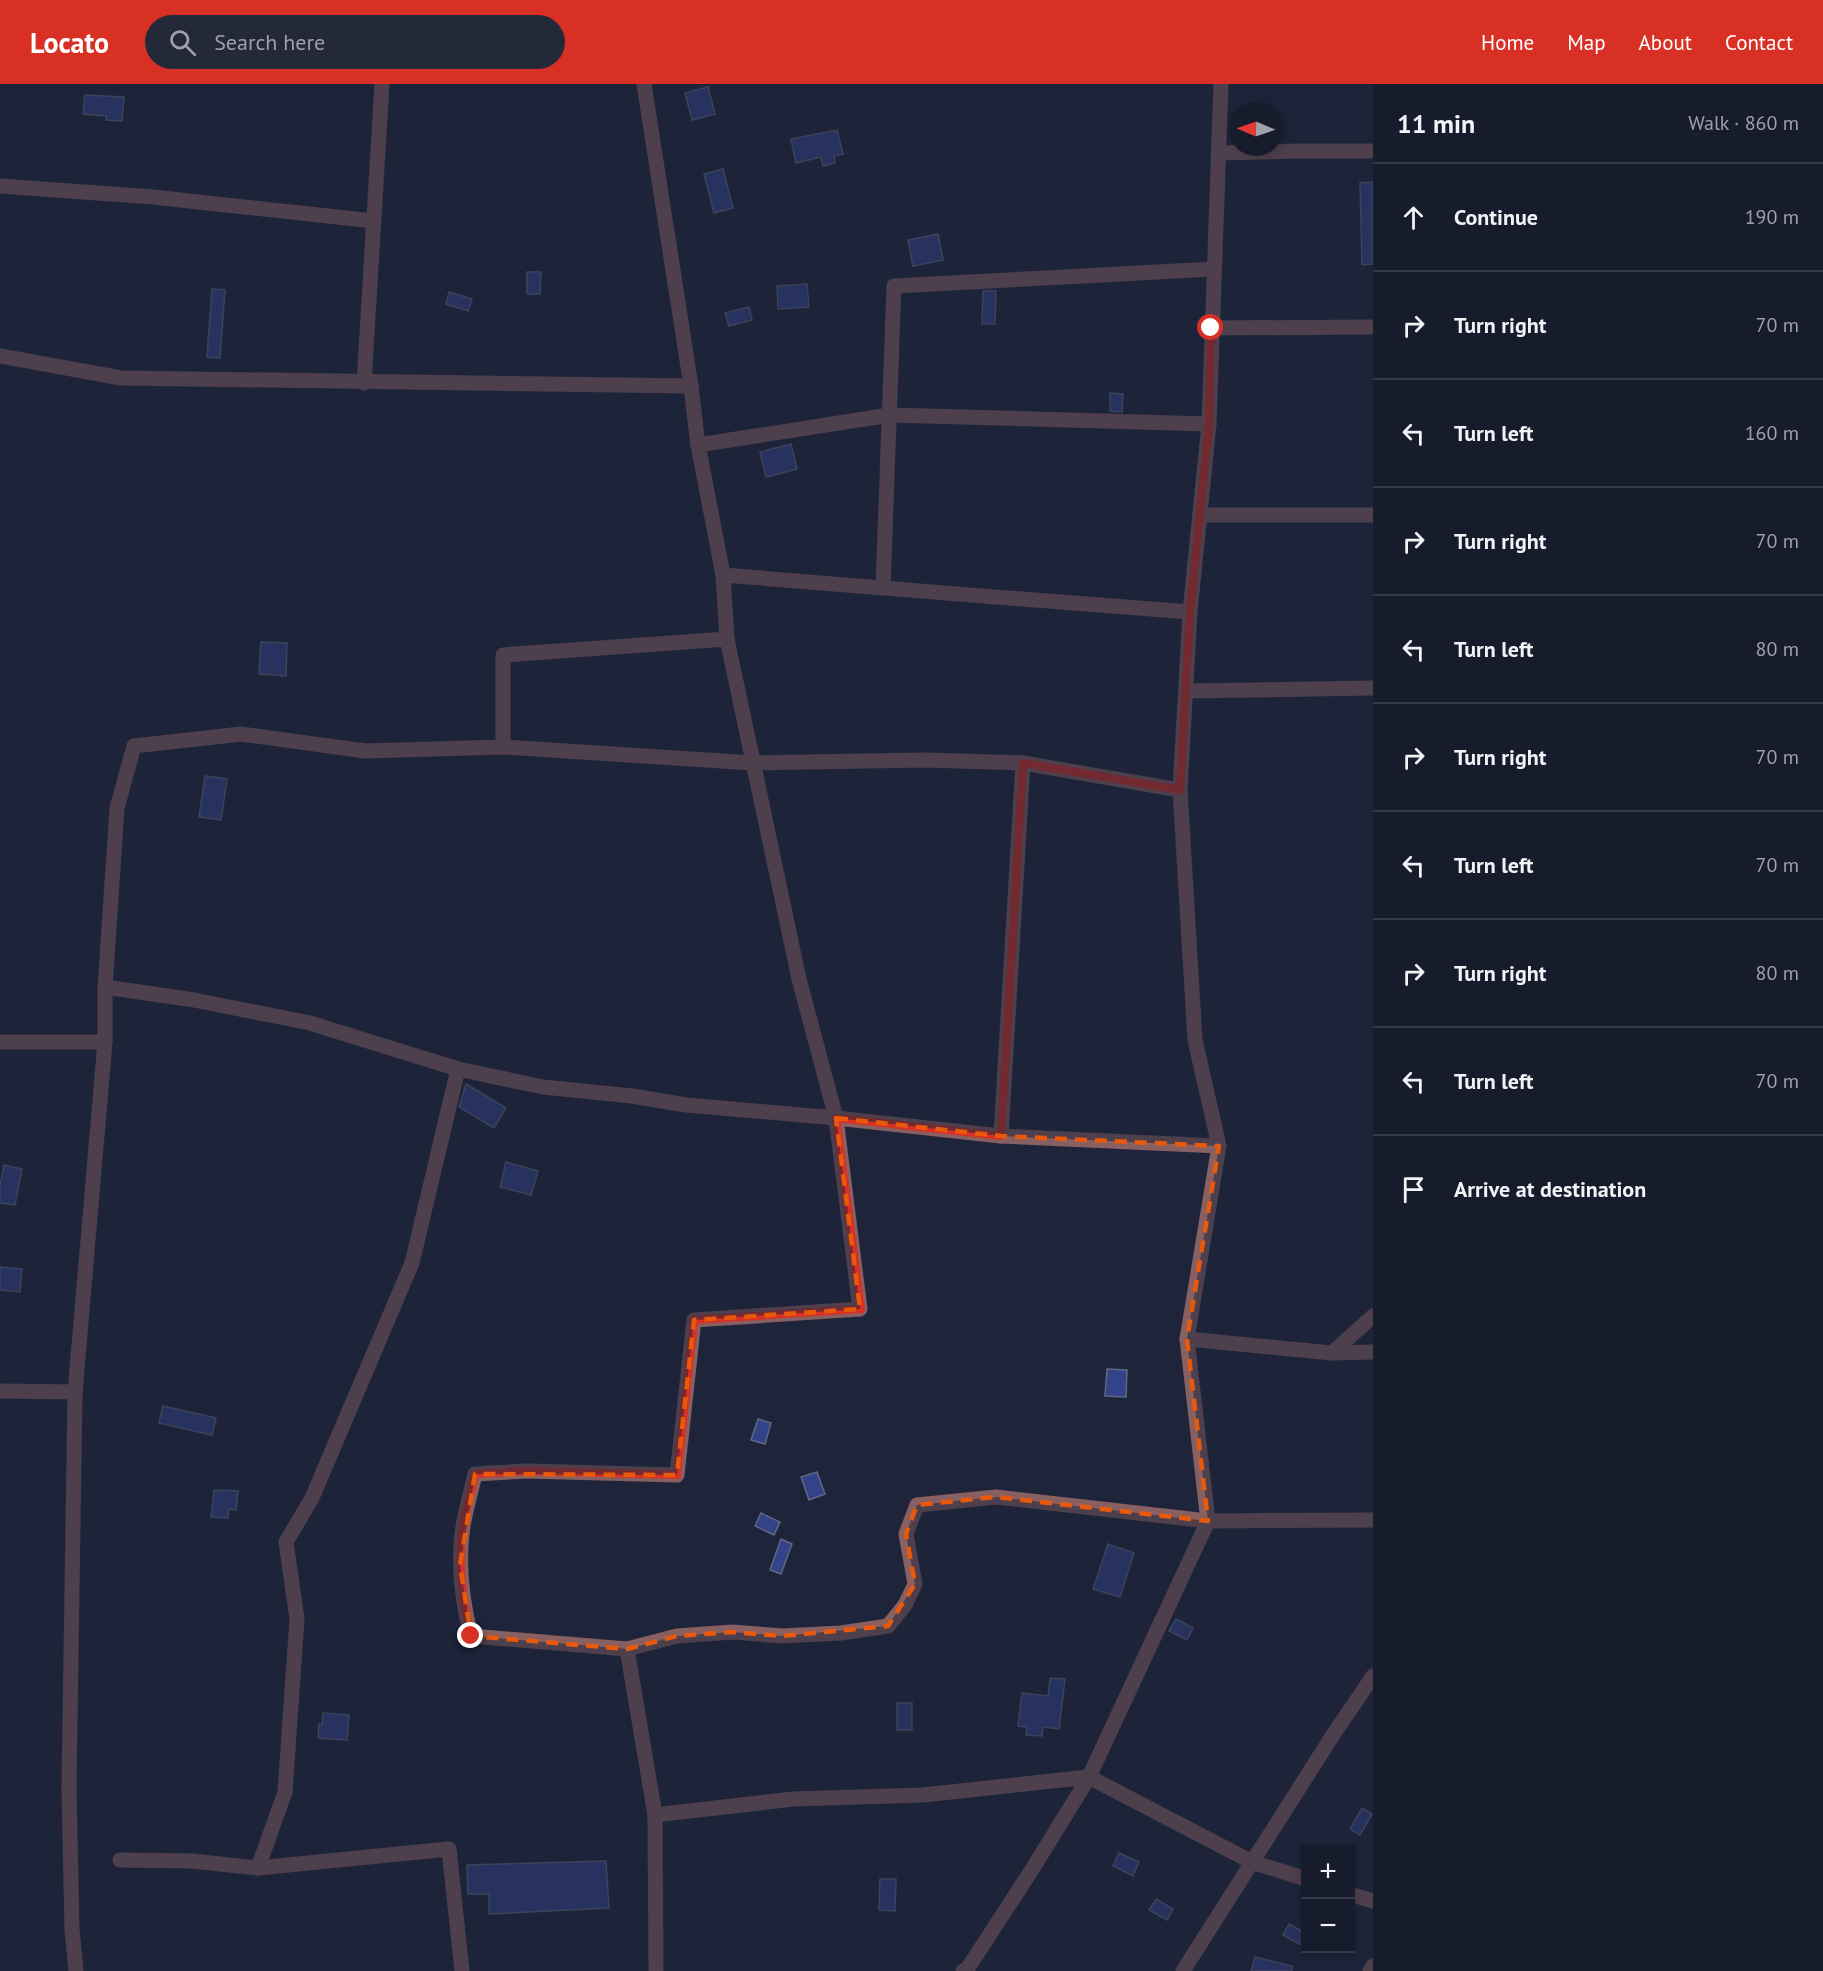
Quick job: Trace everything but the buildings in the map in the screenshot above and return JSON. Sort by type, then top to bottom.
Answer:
[{"type":"street","points":[[364,382],[382,84]]},
{"type":"street","points":[[644,84],[691,386],[698,445],[723,575],[727,639],[799,979],[836,1118],[861,1309],[694,1320],[677,1475],[526,1471],[475,1474],[462,1532],[460,1565],[462,1602],[471,1636],[627,1649],[677,1636],[733,1632],[782,1636],[841,1633],[888,1626],[906,1605],[915,1584],[906,1534],[917,1505],[996,1497],[1208,1521],[1373,1520]]},
{"type":"street","points":[[963,1971],[966,1971],[1089,1777],[1208,1521],[1187,1340],[1219,1146],[1195,1040],[1180,790],[1190,612],[1209,424],[1221,84]]},
{"type":"street","points":[[1218,153],[1373,151]]},
{"type":"street","points":[[0,186],[153,197],[374,221]]},
{"type":"street","points":[[883,587],[894,286],[1214,269]]},
{"type":"street","points":[[1211,328],[1373,327]]},
{"type":"street","points":[[0,356],[121,378],[691,386]]},
{"type":"street","points":[[698,445],[890,415],[1209,424]]},
{"type":"street","points":[[1200,515],[1373,515]]},
{"type":"street","points":[[723,575],[883,587],[1007,600],[1190,612]]},
{"type":"street","points":[[502,747],[503,654],[727,639]]},
{"type":"street","points":[[1187,690],[1373,688]]},
{"type":"street","points":[[76,1971],[72,1929],[69,1788],[75,1392],[105,1042],[105,987],[117,808],[134,746],[241,734],[365,751],[502,747],[753,764],[926,760],[1023,763],[1180,790]]},
{"type":"street","points":[[1001,1136],[1023,763]]},
{"type":"street","points":[[105,987],[194,1000],[309,1023],[458,1069],[543,1087],[632,1096],[686,1105],[1001,1136],[1219,1146]]},
{"type":"street","points":[[0,1042],[105,1042]]},
{"type":"street","points":[[258,1868],[285,1792],[297,1619],[286,1542],[312,1498],[412,1263],[458,1069]]},
{"type":"street","points":[[1332,1353],[1373,1316]]},
{"type":"street","points":[[1187,1340],[1332,1353],[1373,1352]]},
{"type":"street","points":[[0,1391],[75,1392]]},
{"type":"street","points":[[627,1649],[655,1815],[656,1971]]},
{"type":"street","points":[[1183,1971],[1373,1676]]},
{"type":"street","points":[[655,1815],[793,1799],[923,1795],[1089,1777],[1252,1862],[1301,1878]]},
{"type":"street","points":[[120,1860],[191,1861],[258,1868],[449,1849],[462,1971]]},
{"type":"street","points":[[1355,1896],[1373,1901]]},
{"type":"street","points":[[1370,1971],[1373,1966]]},
{"type":"highlighted area","points":[[836,1118],[1001,1136],[1219,1146],[1187,1339],[1208,1521],[996,1497],[917,1505],[906,1534],[915,1584],[888,1626],[782,1636],[733,1632],[677,1636],[627,1649],[471,1636],[460,1565],[475,1474],[677,1475],[694,1320],[860,1309]]},
{"type":"route","points":[[471,1636],[462,1602],[460,1565],[462,1532],[475,1474],[526,1471],[677,1475],[694,1320],[861,1309],[836,1118],[1001,1136],[1023,763],[1180,790],[1190,612],[1209,424],[1211,328]]}]
